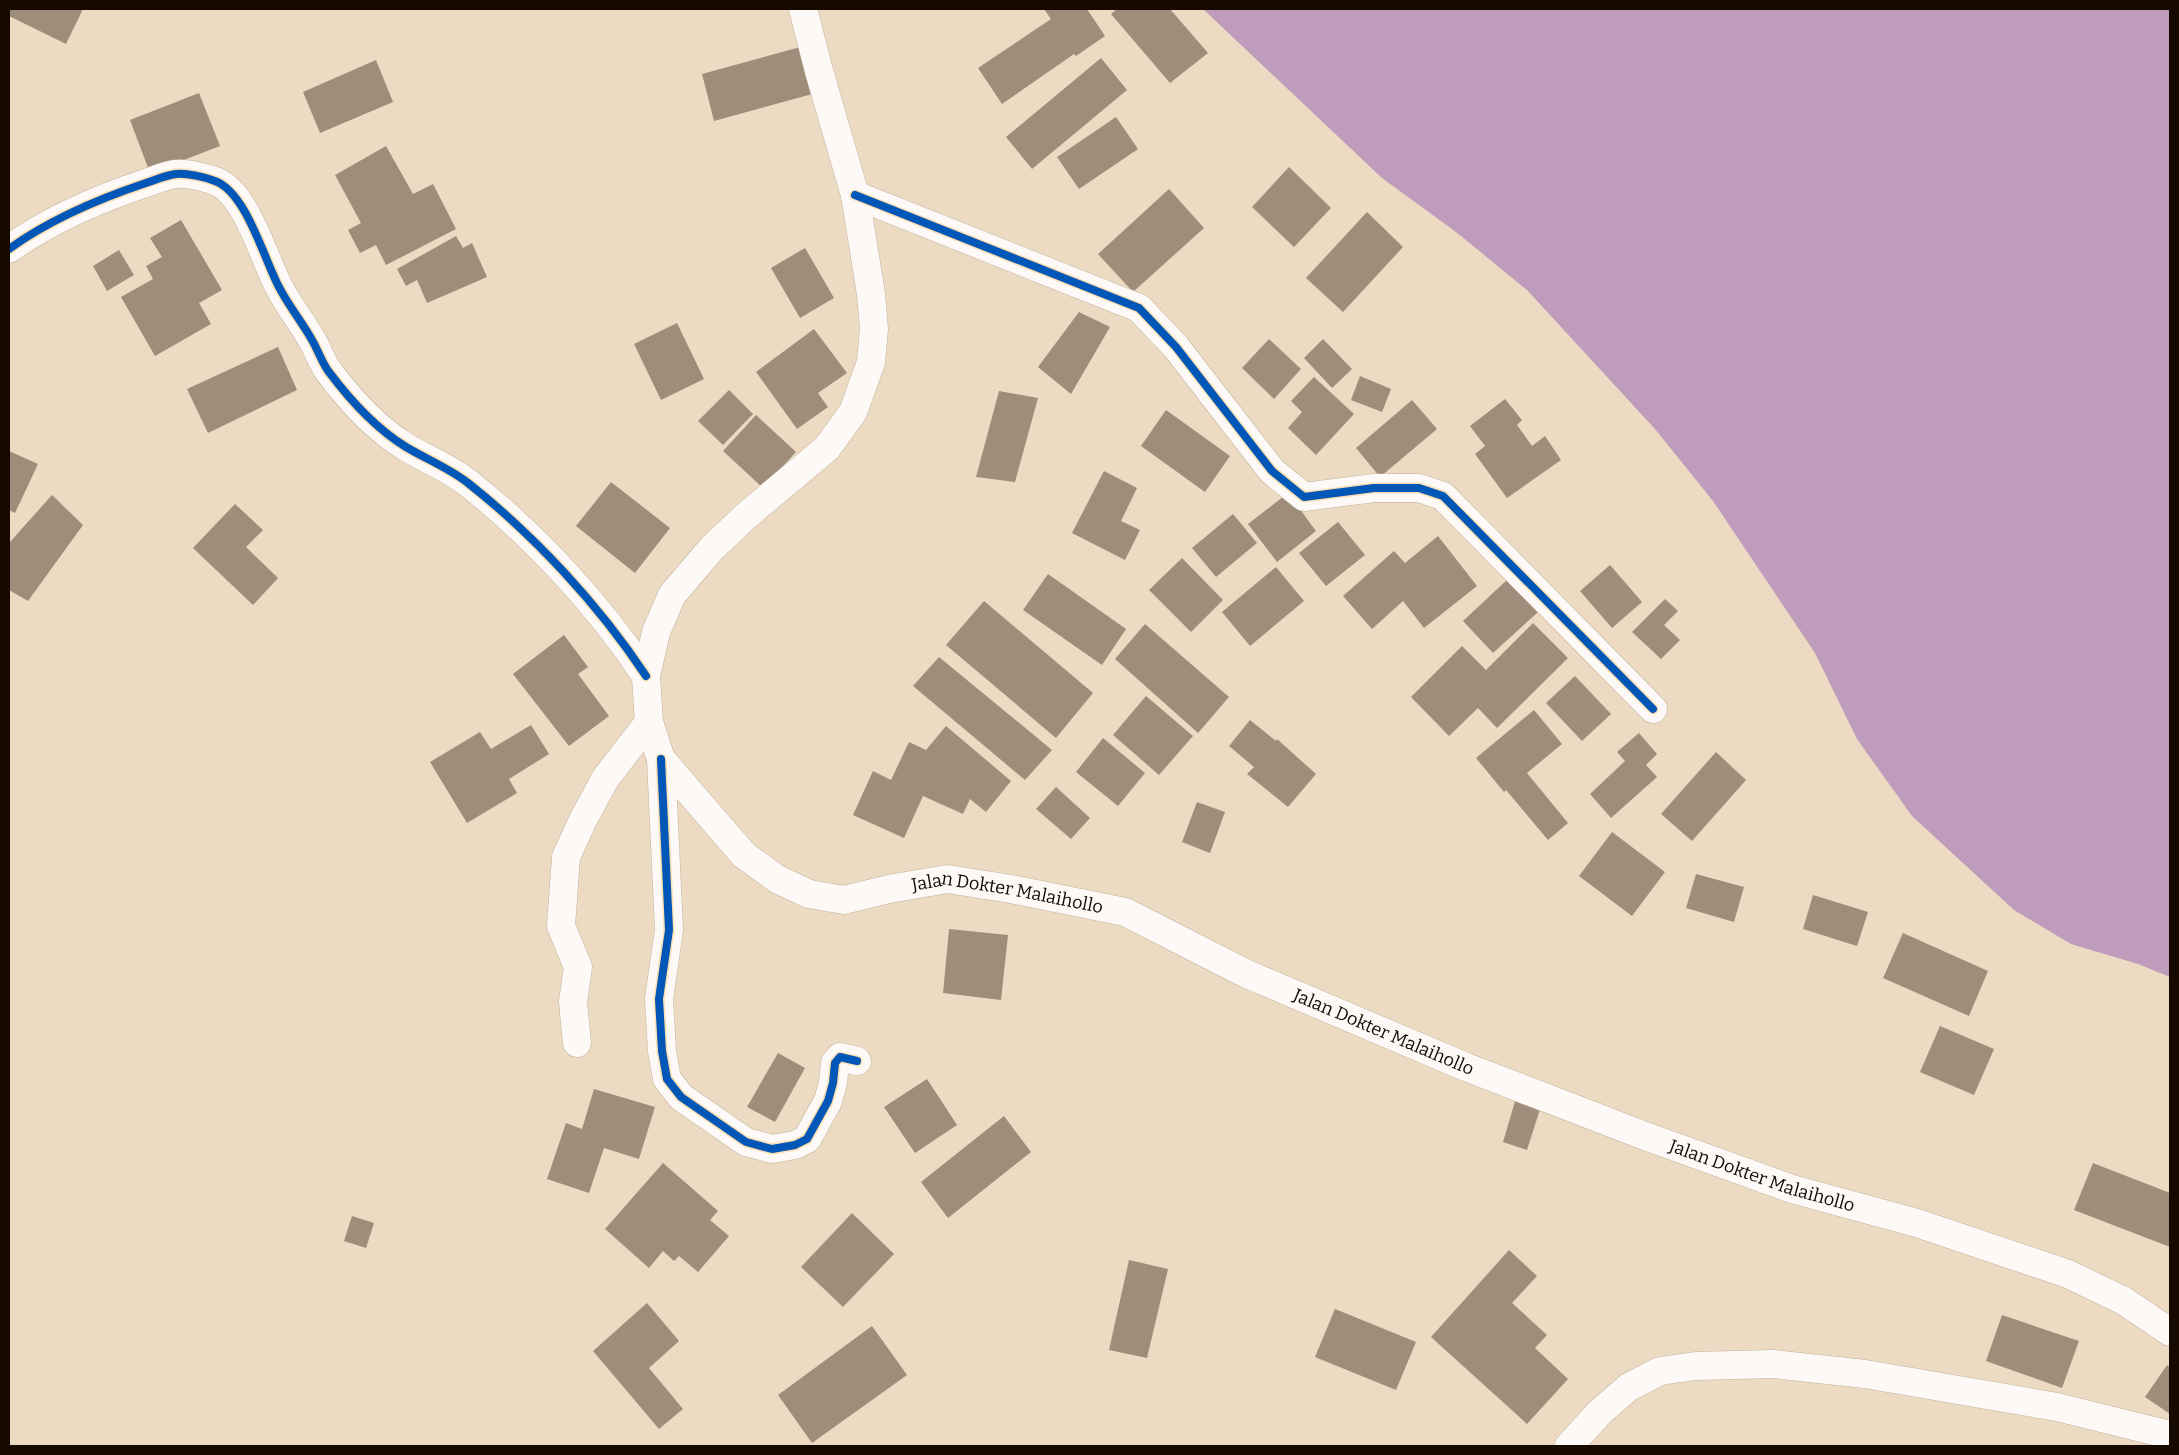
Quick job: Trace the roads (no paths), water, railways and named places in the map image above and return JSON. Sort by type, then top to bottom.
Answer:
[{"type":"street","name":"Jalan Dokter Malaihollo","points":[[803,9],[818,71],[855,195],[871,294],[874,329],[871,362],[852,412],[827,448],[746,516],[712,548],[672,595],[656,632],[646,676],[649,722],[661,759],[744,855],[777,879],[809,894],[844,900],[889,889],[947,879],[1012,889],[1125,912],[1247,974],[1466,1067],[1645,1136],[1792,1189],[1917,1223],[2068,1274],[2124,1301],[2170,1332]]},
{"type":"street","points":[[9,249],[24,238],[77,210],[134,187],[176,174],[218,182],[232,193],[243,210],[279,288],[312,339],[327,370],[356,404],[379,428],[404,446],[465,481],[511,519],[540,547],[620,636],[646,676]]},
{"type":"street","points":[[855,195],[1139,308],[1176,348],[1272,471],[1304,497],[1374,488],[1419,488],[1443,496],[1653,709]]},
{"type":"street","points":[[576,1043],[573,1002],[578,967],[561,926],[566,858],[582,822],[605,779],[649,722]]},
{"type":"street","points":[[661,759],[669,930],[659,1000],[662,1051],[667,1079],[681,1097],[746,1142],[772,1149],[795,1146],[807,1139],[828,1101],[833,1083],[835,1063],[840,1057],[857,1061]]},
{"type":"street","points":[[1568,1446],[1600,1412],[1629,1387],[1660,1371],[1696,1366],[1773,1364],[1865,1374],[2048,1406],[2170,1435]]}]
